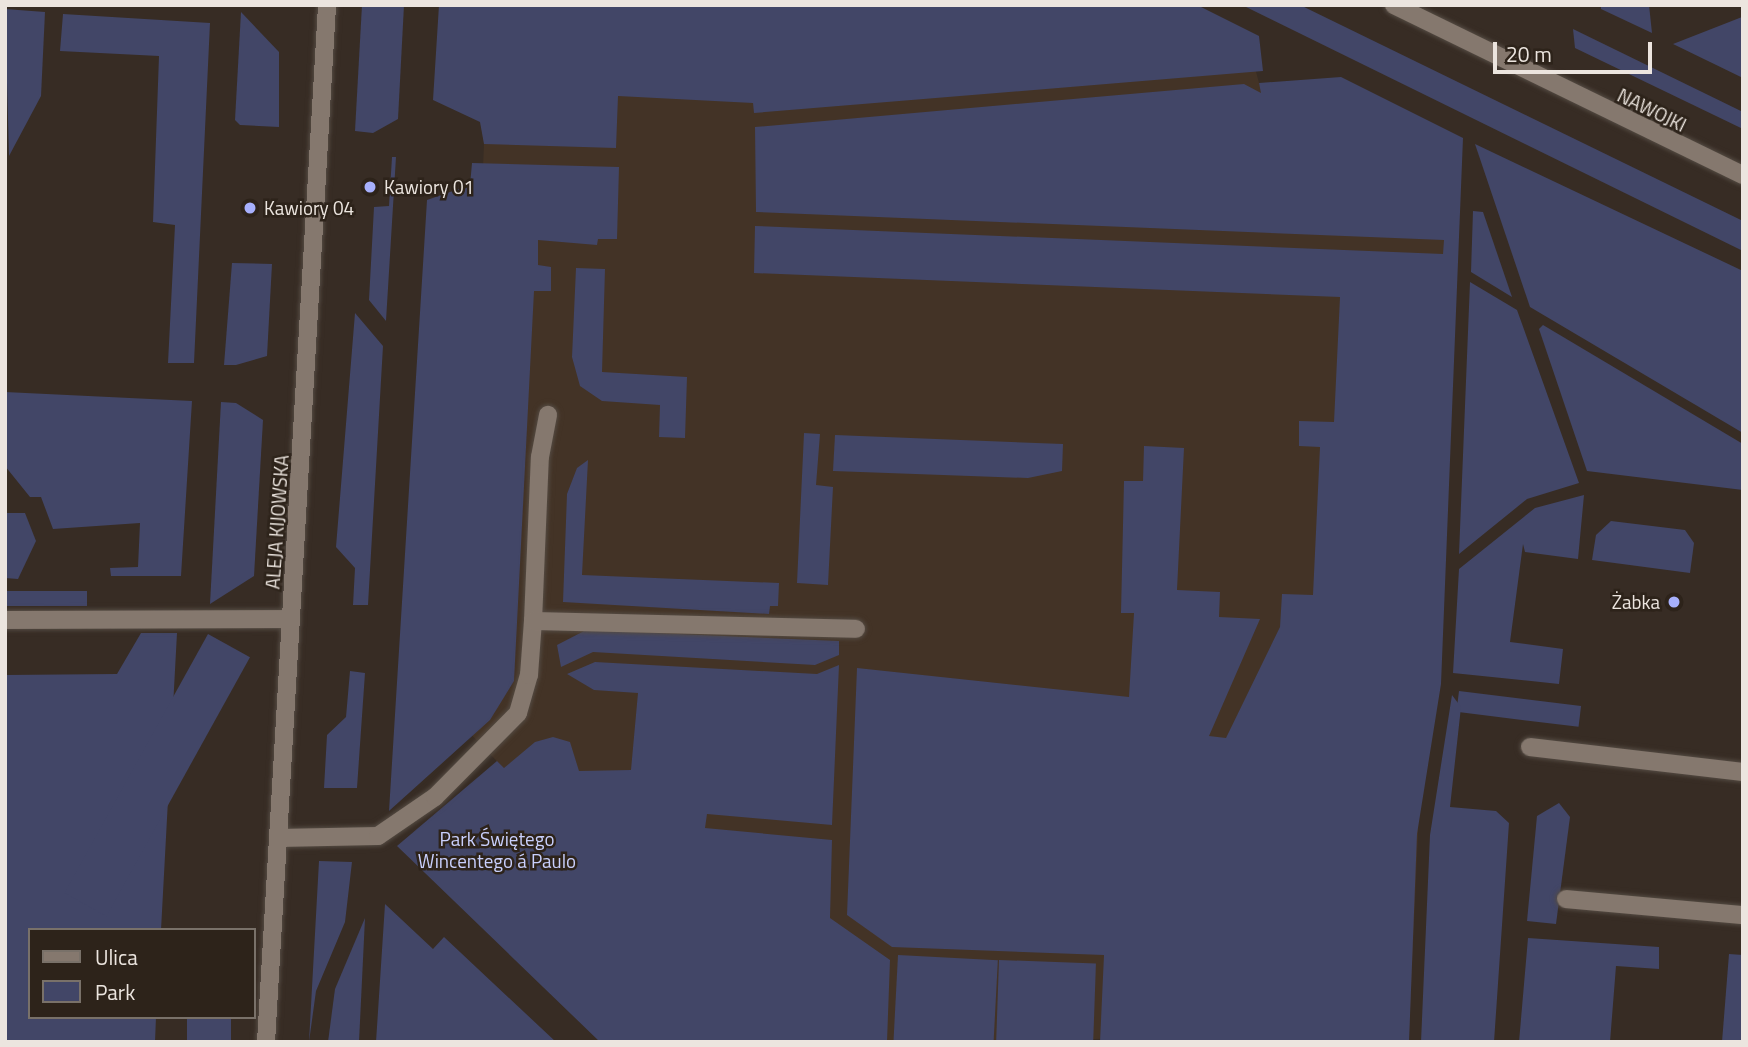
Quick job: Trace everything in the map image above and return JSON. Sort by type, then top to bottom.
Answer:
[{"type":"street","name":"ALEJA KIJOWSKA","points":[[266,1042],[327,5]]},
{"type":"street","name":"NAWOJKI","points":[[1394,5],[1743,175]]},
{"type":"street","points":[[278,838],[378,836],[435,797],[518,713],[529,675],[540,457],[548,415]]},
{"type":"street","points":[[5,620],[291,620]]},
{"type":"street","points":[[533,621],[856,629]]},
{"type":"street","points":[[1530,747],[1743,772]]},
{"type":"street","points":[[1566,899],[1743,915]]},
{"type":"shaded area","points":[[460,5],[1125,5],[1255,68],[1262,94],[1446,204],[1409,1036],[768,1042],[458,721],[484,144]]},
{"type":"green space","points":[[362,5],[404,5],[398,119],[373,133],[355,131]]},
{"type":"green space","points":[[439,5],[1197,5],[1259,36],[1263,71],[754,113],[753,103],[618,96],[616,148],[484,144],[480,122],[433,100]]},
{"type":"green space","points":[[1242,5],[1300,5],[1743,221],[1743,251]]},
{"type":"green space","points":[[1601,5],[1649,5],[1652,33],[1601,9]]},
{"type":"green space","points":[[5,9],[45,12],[41,96],[9,156]]},
{"type":"green space","points":[[241,12],[279,52],[279,127],[240,125],[235,120]]},
{"type":"green space","points":[[63,14],[210,23],[194,363],[168,363],[175,225],[153,222],[159,56],[60,51]]},
{"type":"green space","points":[[1742,17],[1743,78],[1673,44]]},
{"type":"green space","points":[[1573,29],[1743,112],[1743,129],[1575,48]]},
{"type":"green space","points":[[1341,77],[1463,138],[1441,684],[1417,834],[1409,1042],[1100,1042],[1104,955],[892,947],[847,915],[857,668],[1129,697],[1134,613],[1121,613],[1124,481],[1143,481],[1144,446],[1184,448],[1177,590],[1220,592],[1219,617],[1260,619],[1209,736],[1226,738],[1280,627],[1282,594],[1313,595],[1320,447],[1299,446],[1299,421],[1334,422],[1340,297],[754,273],[755,226],[1443,254],[1444,240],[756,212],[755,127],[1244,84],[1261,93],[1259,83]]},
{"type":"green space","points":[[1475,144],[1743,271],[1743,433],[1530,307]]},
{"type":"green space","points":[[392,157],[396,157],[386,321],[369,300],[374,207],[389,206]]},
{"type":"green space","points":[[472,163],[619,167],[617,239],[598,239],[597,245],[538,240],[538,265],[551,267],[551,291],[534,291],[514,681],[490,720],[389,811],[427,200],[470,185]]},
{"type":"green space","points":[[1473,211],[1483,212],[1512,297],[1471,272]]},
{"type":"green space","points":[[232,263],[272,264],[267,356],[236,365],[224,365]]},
{"type":"green space","points":[[576,268],[605,269],[602,372],[687,377],[685,438],[659,437],[660,405],[602,401],[580,386],[572,357]]},
{"type":"green space","points":[[1470,282],[1517,310],[1579,483],[1527,499],[1459,554]]},
{"type":"green space","points":[[355,313],[383,346],[368,605],[353,605],[355,568],[336,547]]},
{"type":"green space","points":[[1543,325],[1743,444],[1743,490],[1587,471],[1539,329]]},
{"type":"green space","points":[[5,392],[192,401],[181,576],[111,576],[110,568],[138,567],[140,523],[53,529],[41,497],[30,497],[5,466]]},
{"type":"green space","points":[[221,402],[236,403],[263,420],[254,576],[210,604]]},
{"type":"green space","points":[[804,433],[820,434],[816,485],[833,487],[828,585],[797,583]]},
{"type":"green space","points":[[835,435],[1063,444],[1062,471],[1028,478],[833,471]]},
{"type":"green space","points":[[588,460],[582,575],[779,583],[778,606],[770,606],[769,614],[563,602],[567,494],[577,468]]},
{"type":"green space","points":[[1584,495],[1578,559],[1525,552],[1523,544],[1510,642],[1563,649],[1559,684],[1453,673],[1459,569],[1535,508]]},
{"type":"green space","points":[[5,513],[25,513],[36,541],[18,579],[5,578]]},
{"type":"green space","points":[[1611,521],[1685,530],[1694,543],[1690,573],[1592,560],[1596,535]]},
{"type":"green space","points":[[5,591],[87,591],[87,606],[5,606]]},
{"type":"green space","points":[[586,630],[839,641],[839,655],[815,665],[593,652],[561,667],[557,645]]},
{"type":"green space","points":[[141,633],[177,633],[161,928],[28,928],[28,1019],[156,1019],[155,1042],[5,1042],[5,675],[117,674]]},
{"type":"green space","points":[[208,634],[250,657],[106,916],[64,893]]},
{"type":"green space","name":"Park Świętego Wincentego á Paulo","points":[[595,662],[817,674],[839,665],[832,825],[707,814],[705,828],[832,840],[830,918],[890,960],[887,1042],[600,1042],[397,846],[497,761],[504,768],[535,742],[553,737],[570,742],[579,771],[631,770],[638,693],[594,690],[567,674]]},
{"type":"green space","points":[[350,671],[365,673],[357,788],[324,788],[327,735],[346,717]]},
{"type":"green space","points":[[1459,691],[1581,706],[1579,727],[1456,712]]},
{"type":"green space","points":[[1452,695],[1461,707],[1450,807],[1496,811],[1509,823],[1494,1042],[1421,1042],[1430,835]]},
{"type":"green space","points":[[1559,803],[1570,817],[1556,924],[1527,921],[1537,816]]},
{"type":"green space","points":[[319,861],[352,862],[345,922],[316,991],[309,1042]]},
{"type":"green space","points":[[385,904],[433,949],[444,937],[556,1042],[376,1042]]},
{"type":"green space","points":[[365,918],[359,1042],[328,1042],[335,989]]},
{"type":"green space","points":[[1528,938],[1659,947],[1659,969],[1616,966],[1610,1042],[1519,1042]]},
{"type":"green space","points":[[1729,954],[1743,955],[1743,1042],[1722,1042]]},
{"type":"green space","points":[[898,955],[998,960],[994,1042],[893,1042]]},
{"type":"green space","points":[[999,960],[1096,963],[1093,1042],[996,1042]]},
{"type":"green space","points":[[187,1019],[231,1019],[231,1042],[187,1042]]},
{"type":"place","name":"Kawiory 01","points":[[370,187]]},
{"type":"place","name":"Kawiory 04","points":[[250,208]]},
{"type":"place","name":"Żabka","points":[[1674,602]]}]
